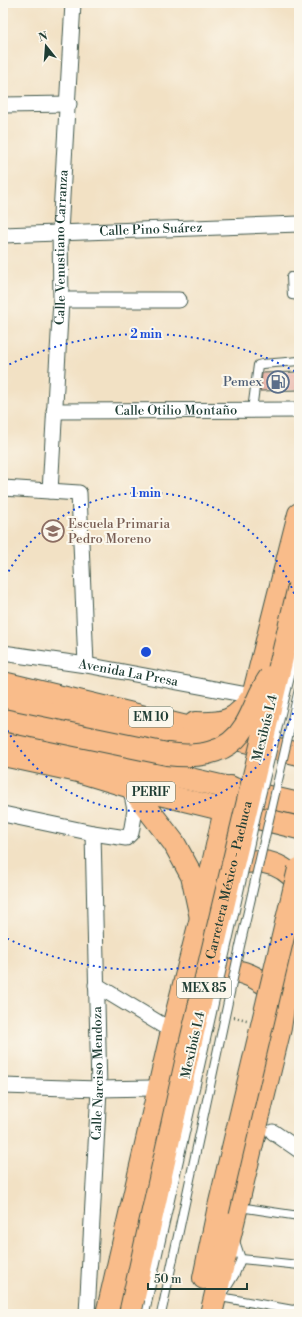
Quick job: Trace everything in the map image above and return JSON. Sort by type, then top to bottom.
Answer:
[{"type":"highway","points":[[168,721],[217,724],[234,718],[244,710],[272,660],[292,542],[299,514]]},
{"type":"highway","points":[[292,542],[299,566]]},
{"type":"highway","name":"Carretera México - Pachuca","points":[[130,1314],[186,1062],[272,660],[299,586]]},
{"type":"highway","points":[[3,720],[166,754],[184,756],[212,753],[223,748],[238,735],[245,726],[262,689],[275,650],[299,642]]},
{"type":"highway","name":"EM 10","points":[[3,683],[168,721],[238,741],[299,754]]},
{"type":"highway","name":"EM 10","points":[[3,704],[299,766]]},
{"type":"highway","name":"PERIF","points":[[3,733],[129,765],[299,804]]},
{"type":"highway","name":"PERIF","points":[[3,755],[78,771],[131,787],[299,828]]},
{"type":"highway","points":[[131,787],[174,843],[192,876],[201,918]]},
{"type":"highway","points":[[107,1314],[172,1031],[201,918],[230,787]]},
{"type":"highway","points":[[207,890],[214,880],[229,868],[237,864],[256,860],[266,861],[284,869],[299,884]]},
{"type":"highway","points":[[210,1307],[230,1229],[228,1209],[289,1000],[290,943],[299,870]]},
{"type":"highway","points":[[210,1307],[228,1209],[290,943],[299,913]]},
{"type":"highway","points":[[183,988],[193,980],[210,972],[219,970],[238,970],[256,978],[289,1000]]},
{"type":"street","name":"Calle Venustiano Carranza","points":[[50,491],[61,300],[60,232],[69,104],[73,3]]},
{"type":"street","points":[[3,105],[69,104]]},
{"type":"street","name":"Calle Pino Suárez","points":[[3,235],[299,224]]},
{"type":"street","points":[[61,300],[179,300]]},
{"type":"street","name":"Calle Otilio Montaño","points":[[54,411],[299,410]]},
{"type":"street","points":[[3,488],[79,493],[86,665]]},
{"type":"street","name":"Avenida La Presa","points":[[3,653],[86,665],[252,696]]},
{"type":"street","points":[[3,814],[93,833],[126,838],[131,833],[135,810],[131,787]]},
{"type":"street","name":"Calle Narciso Mendoza","points":[[87,1314],[99,1089],[93,833]]},
{"type":"street","points":[[96,985],[172,1031]]},
{"type":"street","points":[[3,1086],[99,1089],[151,1088]]},
{"type":"street","points":[[273,1132],[299,1150]]},
{"type":"lane","points":[[291,277],[292,295],[299,296]]},
{"type":"lane","points":[[252,410],[258,365],[299,361]]},
{"type":"lane","name":"Mexibús L4","points":[[144,1314],[256,816],[299,642]]},
{"type":"lane","name":"Mexibús L4","points":[[161,1314],[240,946],[299,689]]},
{"type":"lane","points":[[228,1209],[299,1216]]},
{"type":"lane","points":[[210,1307],[227,1288],[241,1259],[230,1229]]},
{"type":"lane","points":[[241,1259],[299,1265]]},
{"type":"lane","points":[[210,1307],[293,1310],[299,1308]]},
{"type":"building","name":"Pemex","points":[[299,372],[299,390],[260,391],[262,373]]},
{"type":"place","name":"Pemex","points":[[278,382]]},
{"type":"place","name":"Escuela Primaria Pedro Moreno","points":[[53,531]]}]
